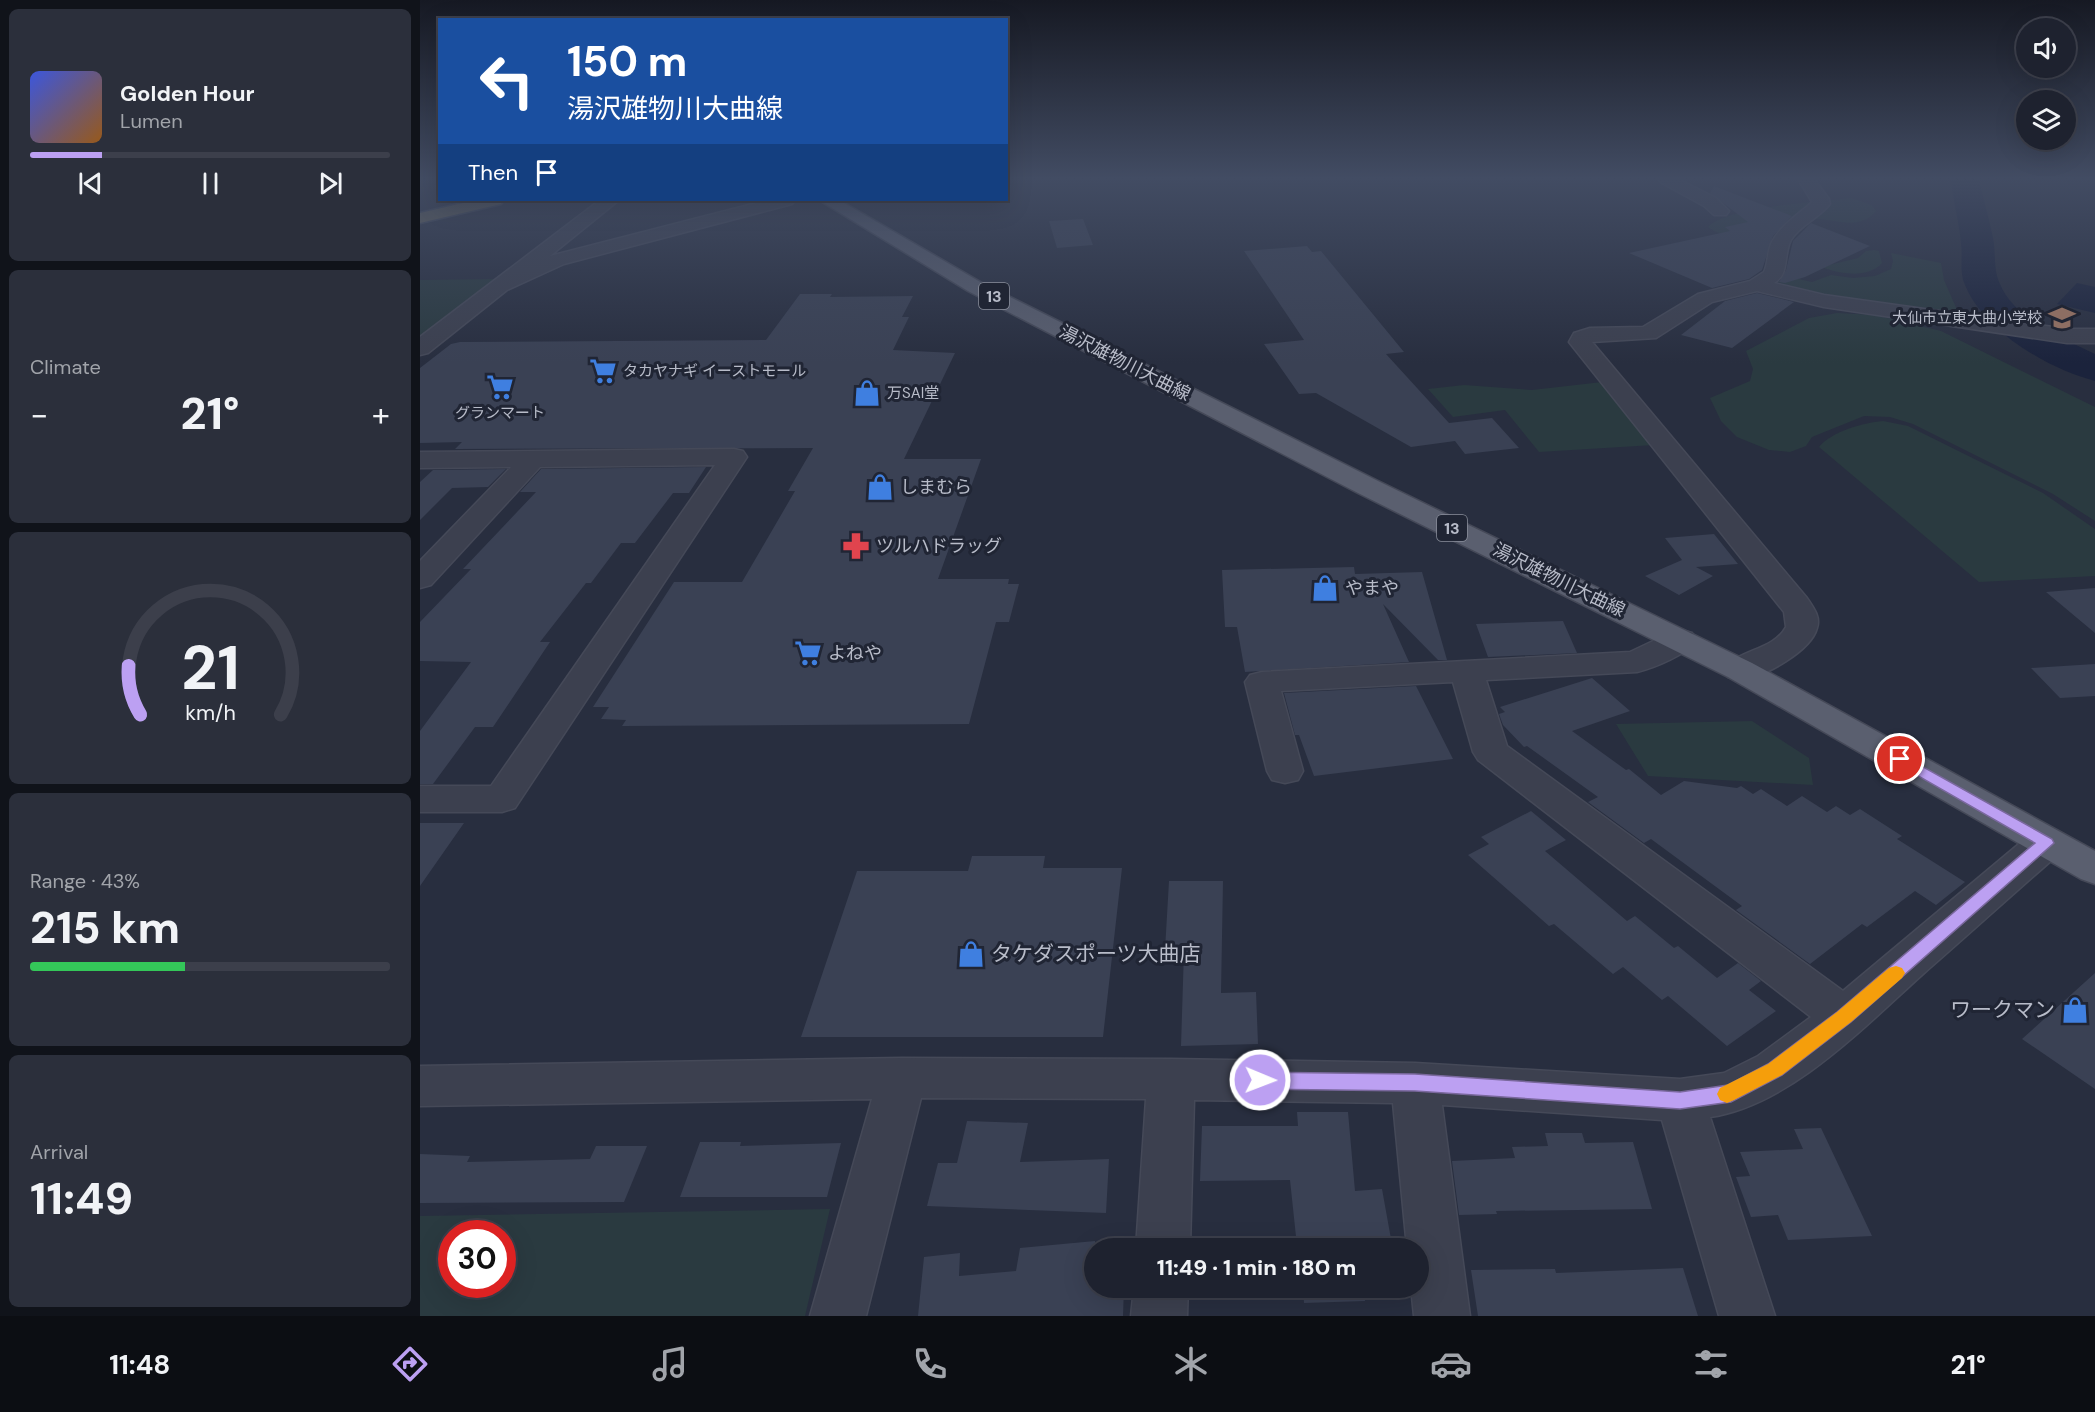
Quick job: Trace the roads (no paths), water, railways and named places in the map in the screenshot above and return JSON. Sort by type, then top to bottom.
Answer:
[{"type":"main road","name":"湯沢雄物川大曲線","points":[[896,240],[975,287],[1368,487],[1740,670],[2095,869]]},
{"type":"street","points":[[420,348],[558,240]]},
{"type":"street","points":[[497,287],[557,260],[627,240]]},
{"type":"street","points":[[1740,670],[1793,644],[1802,630],[1803,618],[1796,605],[1580,342],[1582,338],[1590,335],[1648,333],[1705,298],[1757,285],[1772,276],[1776,268],[1777,252],[1783,240]]},
{"type":"street","points":[[1757,285],[1824,302],[2067,336],[2095,336]]},
{"type":"street","points":[[420,799],[502,799],[734,457],[534,458],[422,462]]},
{"type":"street","points":[[420,579],[534,458]]},
{"type":"street","points":[[1285,771],[1262,682],[1637,662],[1682,640]]},
{"type":"street","points":[[1466,670],[1491,752],[1844,1017]]},
{"type":"street","points":[[420,1086],[902,1078],[1171,1079],[1415,1083],[1680,1100],[1731,1093],[1775,1070],[1844,1017],[2046,843]]},
{"type":"street","points":[[838,1316],[902,1078]]},
{"type":"street","points":[[1163,1238],[1171,1079]]},
{"type":"street","points":[[1415,1083],[1442,1316]]},
{"type":"street","points":[[1680,1100],[1747,1316]]},
{"type":"street","points":[[1159,1316],[1160,1298]]},
{"type":"water","points":[[2077,283],[2095,287],[2095,313],[2057,304]]},
{"type":"waterway","points":[[1977,240],[1980,279],[1991,300],[2002,313],[2031,336],[2095,369]]},
{"type":"place","name":"大仙市立東大曲小学校","points":[[2062,318]]},
{"type":"place","name":"タカヤナギ イーストモール","points":[[603,371]]},
{"type":"place","name":"グランマート","points":[[500,387]]},
{"type":"place","name":"万SAI堂","points":[[867,393]]},
{"type":"place","name":"しまむら","points":[[880,487]]},
{"type":"place","name":"ツルハドラッグ","points":[[856,546]]},
{"type":"place","name":"やまや","points":[[1325,588]]},
{"type":"place","name":"よねや","points":[[808,653]]},
{"type":"place","name":"タケダスポーツ大曲店","points":[[971,954]]},
{"type":"place","name":"ワークマン","points":[[2075,1010]]}]
